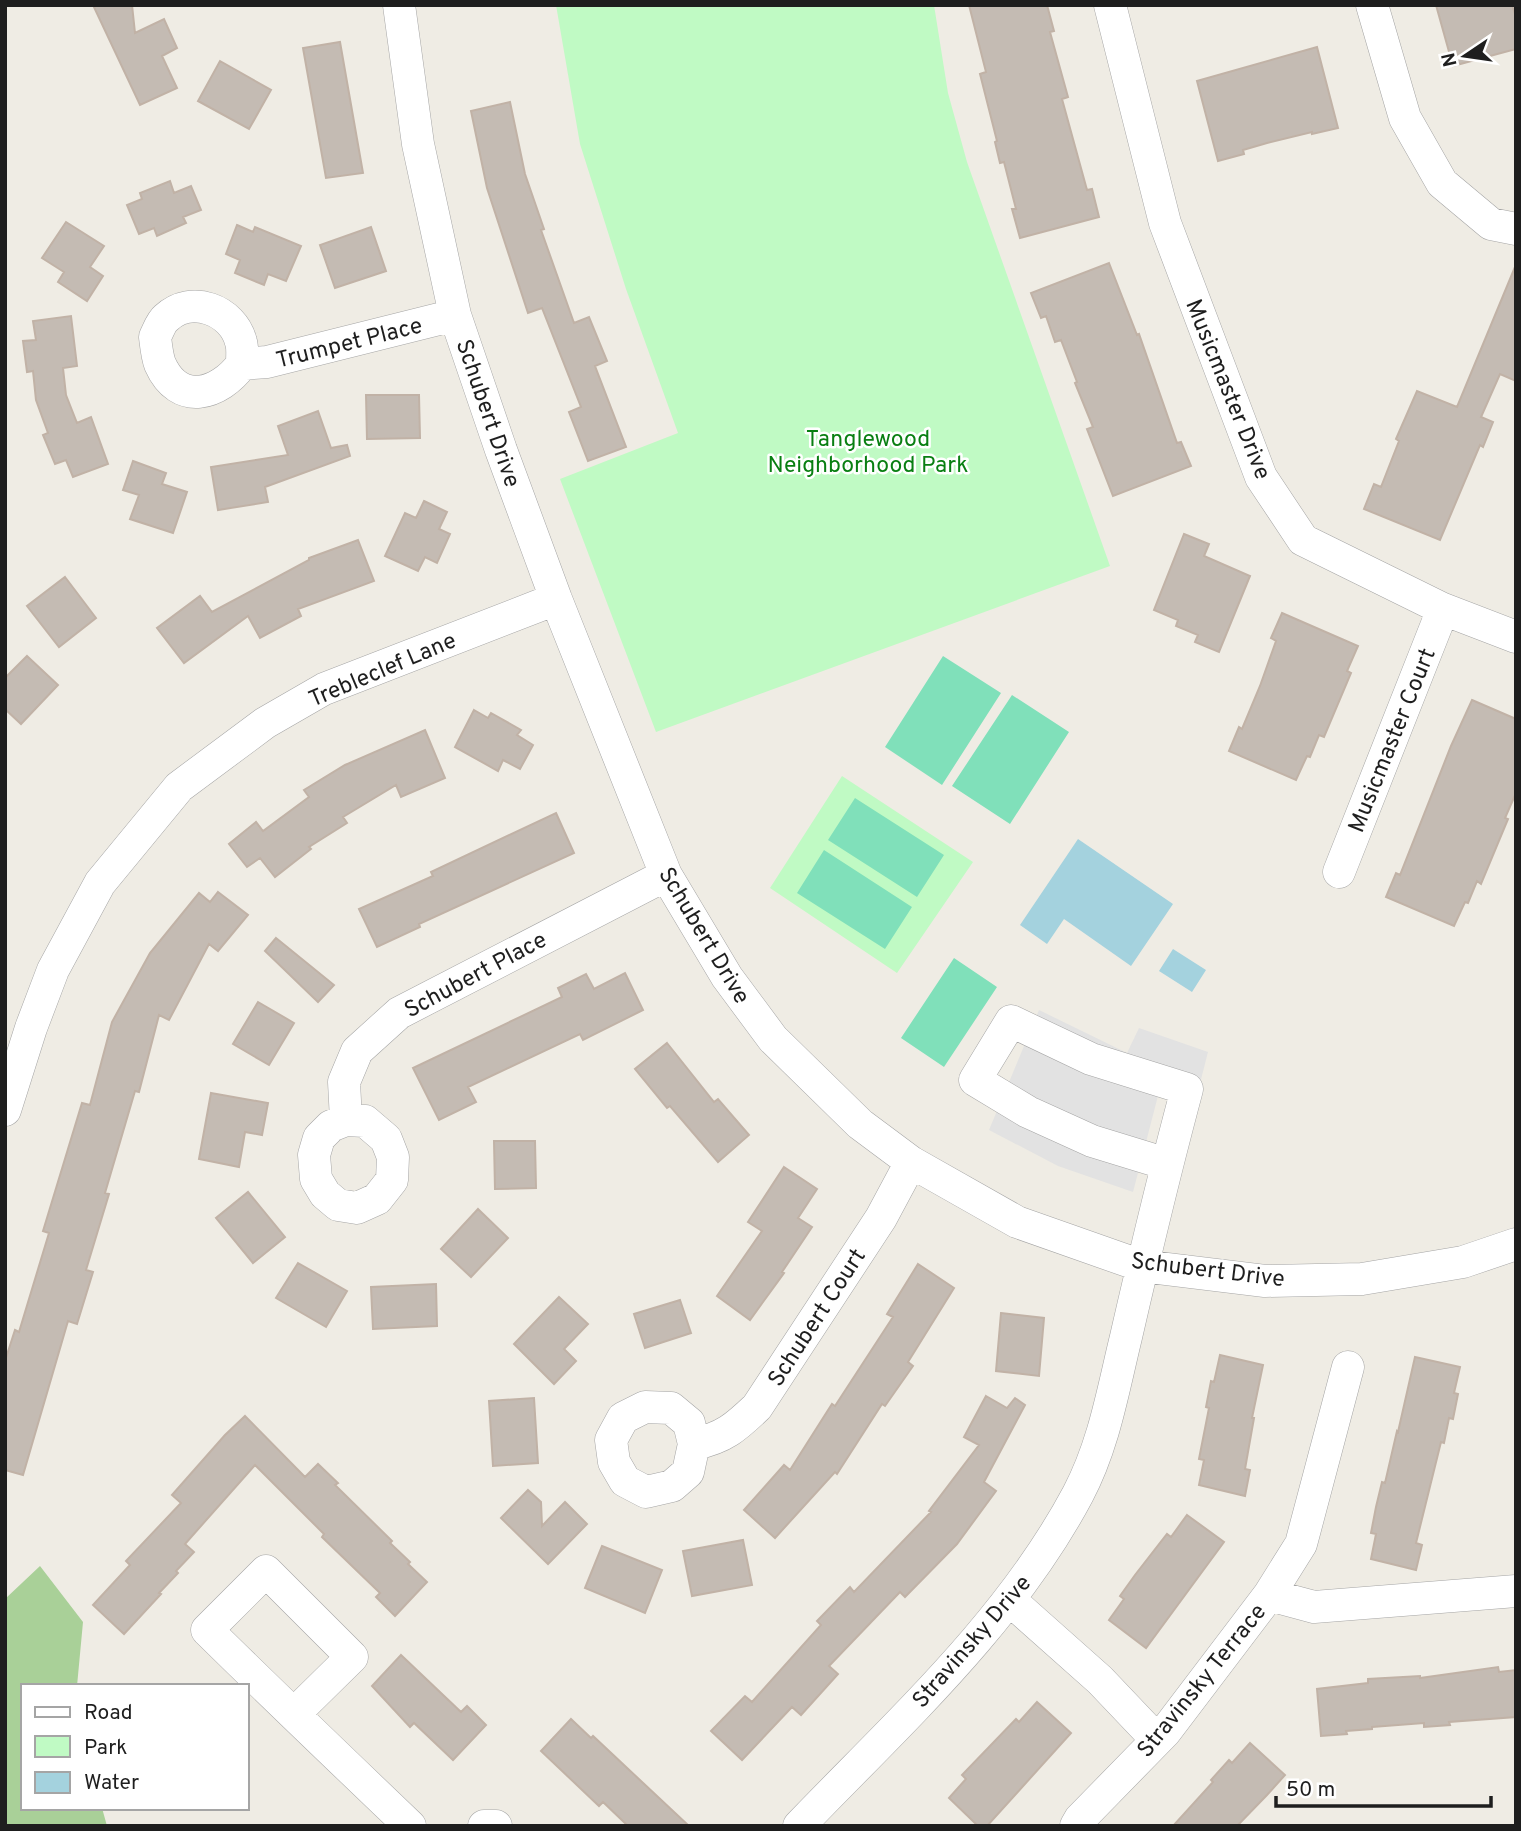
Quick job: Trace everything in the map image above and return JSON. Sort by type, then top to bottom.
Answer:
[{"type":"street","name":"Schubert Drive","points":[[399,5],[418,144],[455,315],[500,450],[666,875],[727,977],[773,1040],[860,1124],[912,1162],[1017,1222],[1142,1266],[1265,1281],[1362,1279],[1463,1262],[1516,1244]]},
{"type":"street","name":"Musicmaster Drive","points":[[1110,5],[1165,223],[1261,477],[1303,540],[1443,609],[1516,637]]},
{"type":"street","points":[[1372,5],[1405,118],[1441,183],[1491,224],[1516,229]]},
{"type":"street","name":"Trumpet Place","points":[[242,364],[267,362],[455,315]]},
{"type":"street","name":"Trebleclef Lane","points":[[5,1110],[53,970],[100,883],[179,787],[265,723],[324,689],[556,599]]},
{"type":"street","name":"Musicmaster Court","points":[[1339,872],[1443,609]]},
{"type":"street","name":"Schubert Place","points":[[346,1120],[344,1082],[357,1051],[399,1013],[666,875]]},
{"type":"street","name":"Stravinsky Drive","points":[[799,1826],[978,1638],[1031,1574],[1079,1492],[1101,1441],[1187,1090],[1091,1059],[1012,1021],[975,1080],[1028,1112],[1081,1136],[1167,1164]]},
{"type":"street","name":"Schubert Court","points":[[694,1444],[713,1440],[733,1430],[757,1407],[881,1218],[912,1162]]},
{"type":"street","name":"Stravinsky Terrace","points":[[1076,1826],[1157,1740],[1269,1595],[1301,1544],[1348,1367]]},
{"type":"street","points":[[294,1714],[352,1657],[265,1571],[207,1630],[294,1714],[410,1826]]},
{"type":"street","name":"Stravinsky Terrace","points":[[1269,1595],[1314,1607],[1516,1591]]},
{"type":"street","points":[[1010,1600],[1100,1680],[1157,1740]]},
{"type":"street","points":[[484,1826],[496,1826]]},
{"type":"green space","name":"Tanglewood Neighborhood Park","points":[[556,5],[934,5],[948,93],[967,162],[1110,566],[656,732],[560,479],[678,433],[626,289],[580,144]]},
{"type":"green space","points":[[943,656],[1001,693],[942,785],[885,747]]},
{"type":"green space","points":[[1012,695],[1069,732],[1010,824],[952,786]]},
{"type":"green space","points":[[842,776],[973,862],[897,973],[770,888]]},
{"type":"green space","points":[[855,798],[944,855],[917,897],[828,840]]},
{"type":"green space","points":[[824,850],[912,907],[885,949],[797,893]]},
{"type":"green space","points":[[954,958],[997,987],[944,1067],[901,1038]]},
{"type":"green space","points":[[40,1566],[83,1622],[77,1684],[21,1684],[21,1810],[103,1810],[107,1826],[5,1826],[5,1599]]},
{"type":"shaded area","points":[[1039,1010],[1127,1053],[1139,1028],[1208,1052],[1196,1099],[1159,1092],[1133,1192],[1058,1166],[989,1130]]},
{"type":"water","points":[[1078,839],[1173,904],[1131,966],[1064,919],[1047,944],[1020,925]]},
{"type":"water","points":[[1173,949],[1206,970],[1192,992],[1159,971]]},
{"type":"building","points":[[93,5],[132,5],[135,33],[164,19],[177,48],[162,56],[177,88],[140,105]]},
{"type":"building","points":[[969,5],[1047,5],[1054,31],[1050,32],[1068,97],[1062,99],[1087,190],[1092,189],[1099,217],[1020,238],[1012,209],[1016,209],[1004,162],[1000,163],[980,74],[986,72]]},
{"type":"building","points":[[1436,5],[1512,5],[1516,17],[1516,49],[1453,66]]},
{"type":"building","points":[[340,42],[363,173],[326,178],[303,48]]},
{"type":"building","points":[[1317,47],[1338,128],[1267,143],[1243,150],[1244,154],[1218,161],[1197,81]]},
{"type":"building","points":[[220,61],[271,90],[249,129],[198,101]]},
{"type":"building","points":[[510,102],[525,174],[544,229],[541,230],[574,323],[589,317],[607,361],[595,366],[626,447],[588,461],[569,412],[581,407],[542,308],[528,313],[487,188],[471,111]]},
{"type":"building","points":[[170,181],[174,193],[191,186],[201,210],[183,217],[186,223],[157,236],[154,228],[139,234],[127,205],[142,199],[140,193]]},
{"type":"building","points":[[66,222],[104,246],[90,267],[103,276],[87,301],[58,282],[64,272],[42,258]]},
{"type":"building","points":[[237,225],[253,232],[255,227],[301,246],[286,281],[268,274],[264,285],[235,273],[240,260],[226,254]]},
{"type":"building","points":[[371,227],[386,271],[335,288],[320,245]]},
{"type":"building","points":[[1109,263],[1137,335],[1139,334],[1177,443],[1181,442],[1191,466],[1113,496],[1087,429],[1093,427],[1061,340],[1055,342],[1046,316],[1041,318],[1031,293]]},
{"type":"building","points":[[1515,267],[1516,381],[1500,374],[1481,417],[1493,422],[1483,447],[1480,445],[1440,540],[1364,509],[1374,484],[1381,487],[1399,441],[1396,439],[1417,391],[1457,407]]},
{"type":"building","points":[[71,316],[77,366],[63,368],[66,395],[77,423],[91,417],[108,464],[73,477],[66,460],[55,464],[43,435],[48,433],[36,400],[33,371],[27,372],[23,341],[36,340],[33,321]]},
{"type":"building","points":[[366,395],[419,395],[420,438],[367,439]]},
{"type":"building","points":[[318,411],[331,448],[347,445],[350,456],[265,487],[268,502],[218,510],[211,467],[288,455],[278,426]]},
{"type":"building","points":[[133,461],[166,473],[162,484],[187,492],[173,533],[130,519],[139,495],[123,490]]},
{"type":"building","points":[[424,501],[447,512],[439,529],[450,534],[437,563],[425,557],[418,571],[385,556],[405,513],[416,518]]},
{"type":"building","points":[[1184,534],[1209,544],[1204,556],[1250,576],[1219,652],[1195,642],[1198,635],[1176,626],[1178,620],[1154,610]]},
{"type":"building","points":[[358,540],[374,581],[298,609],[301,616],[260,638],[248,616],[184,663],[157,628],[200,596],[212,612],[309,558]]},
{"type":"building","points":[[65,577],[96,618],[59,647],[27,606]]},
{"type":"building","points":[[1282,613],[1358,646],[1347,671],[1351,673],[1324,737],[1319,735],[1296,780],[1229,751],[1239,727],[1242,729],[1260,686],[1276,641],[1271,638]]},
{"type":"building","points":[[27,656],[58,685],[21,724],[5,709],[5,678]]},
{"type":"building","points":[[1472,700],[1516,719],[1516,793],[1481,884],[1477,881],[1454,926],[1386,897],[1396,873],[1400,875]]},
{"type":"building","points":[[474,710],[488,718],[491,713],[521,730],[517,735],[533,745],[520,769],[503,760],[498,771],[455,747]]},
{"type":"building","points":[[425,730],[445,778],[401,797],[396,785],[343,817],[347,823],[309,847],[311,849],[275,877],[260,858],[247,867],[229,844],[256,822],[263,831],[309,797],[304,790],[345,765]]},
{"type":"building","points":[[556,813],[574,853],[419,924],[420,927],[377,947],[359,909],[433,876],[431,872]]},
{"type":"building","points":[[218,892],[248,915],[218,951],[209,944],[169,1020],[159,1015],[139,1092],[135,1091],[105,1193],[109,1194],[86,1270],[93,1272],[77,1324],[68,1321],[23,1475],[5,1470],[5,1361],[15,1330],[19,1332],[49,1233],[43,1231],[82,1103],[90,1105],[112,1022],[150,953],[199,893],[210,902]]},
{"type":"building","points":[[276,938],[334,985],[318,1002],[265,951]]},
{"type":"building","points":[[625,973],[643,1010],[583,1040],[580,1034],[468,1087],[476,1102],[439,1120],[413,1068],[562,997],[558,988],[586,974],[594,989]]},
{"type":"building","points":[[258,1002],[294,1023],[269,1065],[233,1044]]},
{"type":"building","points":[[667,1043],[714,1102],[718,1099],[749,1135],[718,1162],[635,1069]]},
{"type":"building","points":[[211,1093],[268,1103],[262,1135],[245,1132],[239,1167],[199,1159]]},
{"type":"building","points":[[494,1141],[535,1141],[536,1188],[495,1189]]},
{"type":"building","points":[[784,1167],[817,1189],[798,1218],[812,1227],[782,1272],[784,1273],[750,1320],[717,1296],[762,1231],[748,1222]]},
{"type":"building","points":[[248,1192],[285,1237],[253,1263],[216,1218]]},
{"type":"building","points":[[478,1209],[508,1238],[471,1277],[441,1249]]},
{"type":"building","points":[[298,1263],[347,1291],[326,1327],[276,1298]]},
{"type":"building","points":[[918,1264],[954,1288],[908,1362],[913,1366],[885,1406],[882,1404],[837,1474],[835,1472],[775,1538],[744,1510],[784,1465],[790,1470],[893,1317],[887,1314]]},
{"type":"building","points":[[436,1284],[437,1326],[373,1329],[371,1287]]},
{"type":"building","points":[[559,1297],[588,1324],[564,1349],[576,1361],[554,1384],[514,1344]]},
{"type":"building","points":[[680,1300],[691,1333],[645,1348],[634,1314]]},
{"type":"building","points":[[1001,1313],[1044,1318],[1039,1376],[996,1371]]},
{"type":"building","points":[[1220,1355],[1263,1365],[1252,1418],[1245,1469],[1250,1470],[1245,1496],[1199,1485],[1204,1460],[1199,1459],[1209,1408],[1206,1407]]},
{"type":"building","points":[[1415,1357],[1460,1367],[1454,1393],[1458,1394],[1453,1419],[1449,1418],[1444,1443],[1441,1442],[1416,1543],[1422,1545],[1416,1570],[1371,1559],[1376,1534],[1371,1533],[1376,1507],[1382,1482],[1385,1483]]},
{"type":"building","points":[[986,1396],[1007,1408],[1015,1398],[1025,1405],[984,1482],[996,1491],[957,1544],[905,1597],[900,1592],[829,1666],[838,1674],[801,1715],[792,1707],[742,1760],[711,1731],[745,1696],[752,1702],[821,1625],[817,1621],[850,1587],[854,1592],[931,1512],[929,1511],[979,1445],[964,1437]]},
{"type":"building","points":[[534,1398],[538,1463],[493,1466],[489,1401]]},
{"type":"building","points":[[245,1416],[305,1477],[318,1464],[338,1483],[335,1485],[392,1541],[390,1543],[427,1582],[395,1616],[376,1597],[380,1593],[322,1537],[324,1534],[255,1465],[185,1544],[194,1552],[176,1571],[178,1573],[159,1593],[161,1594],[124,1634],[93,1605],[130,1565],[126,1561],[181,1503],[172,1495]]},
{"type":"building","points":[[528,1490],[541,1502],[542,1526],[565,1502],[587,1524],[548,1564],[501,1518]]},
{"type":"building","points":[[1187,1515],[1224,1542],[1146,1648],[1109,1620],[1124,1599],[1120,1596],[1135,1575],[1167,1534],[1171,1537]]},
{"type":"building","points":[[743,1540],[752,1585],[692,1596],[683,1551]]},
{"type":"building","points":[[602,1546],[662,1570],[645,1613],[585,1588]]},
{"type":"building","points":[[401,1655],[461,1712],[467,1706],[486,1725],[453,1760],[414,1723],[410,1727],[372,1686]]},
{"type":"building","points":[[1498,1667],[1499,1672],[1516,1670],[1516,1717],[1449,1722],[1450,1725],[1424,1727],[1424,1723],[1372,1727],[1346,1731],[1347,1734],[1321,1736],[1317,1689],[1368,1683],[1368,1679],[1420,1678]]},
{"type":"building","points":[[1037,1702],[1071,1733],[987,1826],[978,1826],[949,1798],[966,1779],[962,1775],[1016,1719],[1019,1722]]},
{"type":"building","points":[[571,1719],[591,1738],[593,1736],[689,1826],[628,1826],[603,1802],[599,1806],[541,1751]]},
{"type":"building","points":[[1250,1743],[1285,1775],[1267,1795],[1237,1826],[1173,1826],[1229,1760],[1232,1763]]}]
